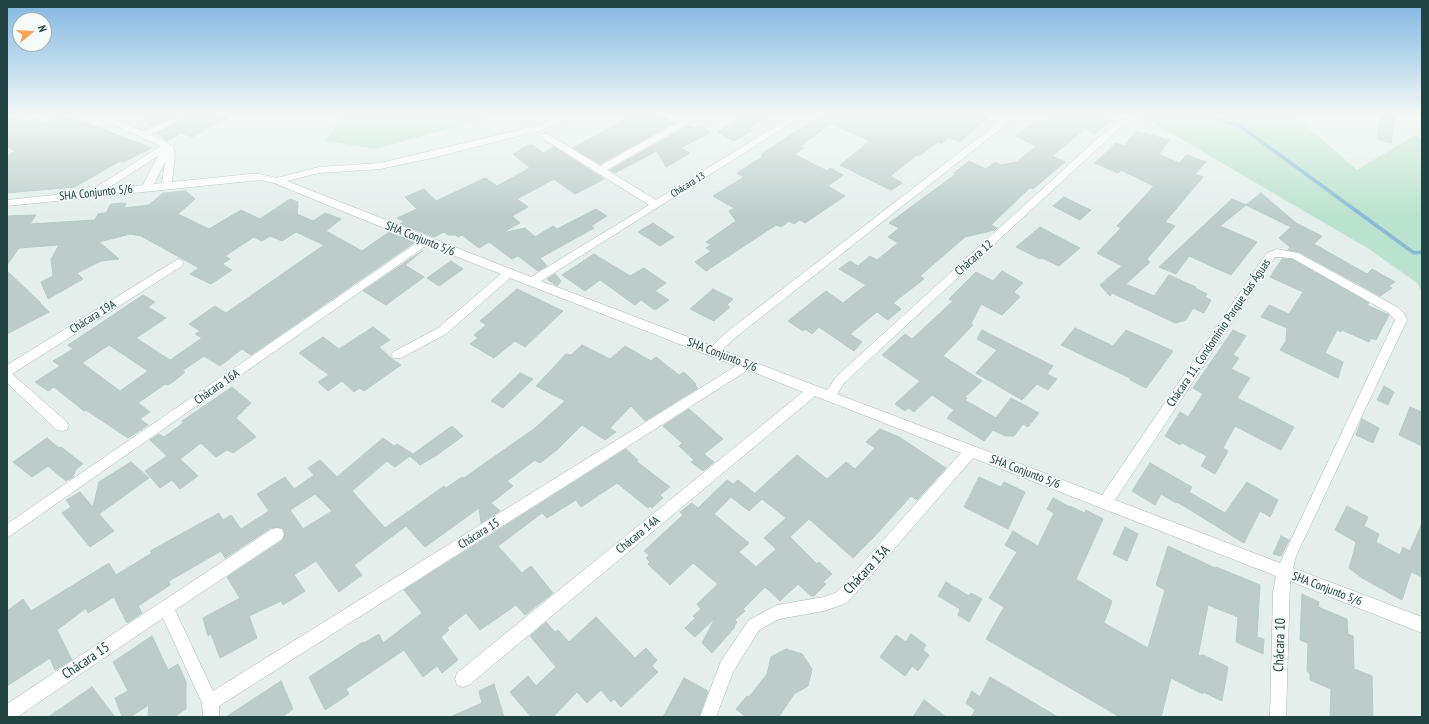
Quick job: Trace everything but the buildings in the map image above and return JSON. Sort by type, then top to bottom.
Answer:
[{"type":"street","points":[[90,194],[163,149]]},
{"type":"street","points":[[147,188],[167,149]]},
{"type":"street","points":[[167,186],[170,154],[169,149]]},
{"type":"street","points":[[277,181],[319,170],[380,166],[453,149]]},
{"type":"street","name":"Chácara 13","points":[[567,149],[657,204]]},
{"type":"street","points":[[601,169],[637,149]]},
{"type":"street","name":"Chácara 13","points":[[532,282],[746,149]]},
{"type":"street","points":[[714,351],[732,334],[970,149]]},
{"type":"street","name":"Chácara 12","points":[[829,397],[841,380],[1092,149]]},
{"type":"street","name":"SHA Conjunto 5/6","points":[[7,203],[250,177],[260,177],[277,181],[426,241],[970,451],[1108,498],[1284,573],[1422,625]]},
{"type":"street","name":"Chácara 16A","points":[[7,532],[426,241]]},
{"type":"street","name":"Chácara 11, Condomínio Parque das Águas","points":[[1108,498],[1271,255],[1284,253],[1294,255],[1393,310],[1400,316],[1400,320],[1289,556]]},
{"type":"street","name":"Chácara 19A","points":[[7,371],[178,264]]},
{"type":"street","points":[[397,355],[442,331],[509,273]]},
{"type":"street","name":"Chácara 15","points":[[166,607],[211,710],[747,365]]},
{"type":"street","points":[[7,376],[62,426]]},
{"type":"street","name":"Chácara 14A","points":[[463,679],[802,401],[812,390]]},
{"type":"street","name":"Chácara 13A","points":[[708,717],[727,667],[754,625],[777,612],[824,604],[842,598],[885,551],[970,451]]},
{"type":"street","name":"Chácara 15","points":[[7,714],[277,534]]},
{"type":"street","name":"Chácara 10","points":[[1278,717],[1281,592],[1289,556]]},
{"type":"green space","points":[[1198,149],[1333,149],[1357,170],[1392,149],[1422,149],[1422,292],[1417,283],[1369,249]]},
{"type":"waterway","points":[[1271,149],[1414,253],[1422,252]]}]
